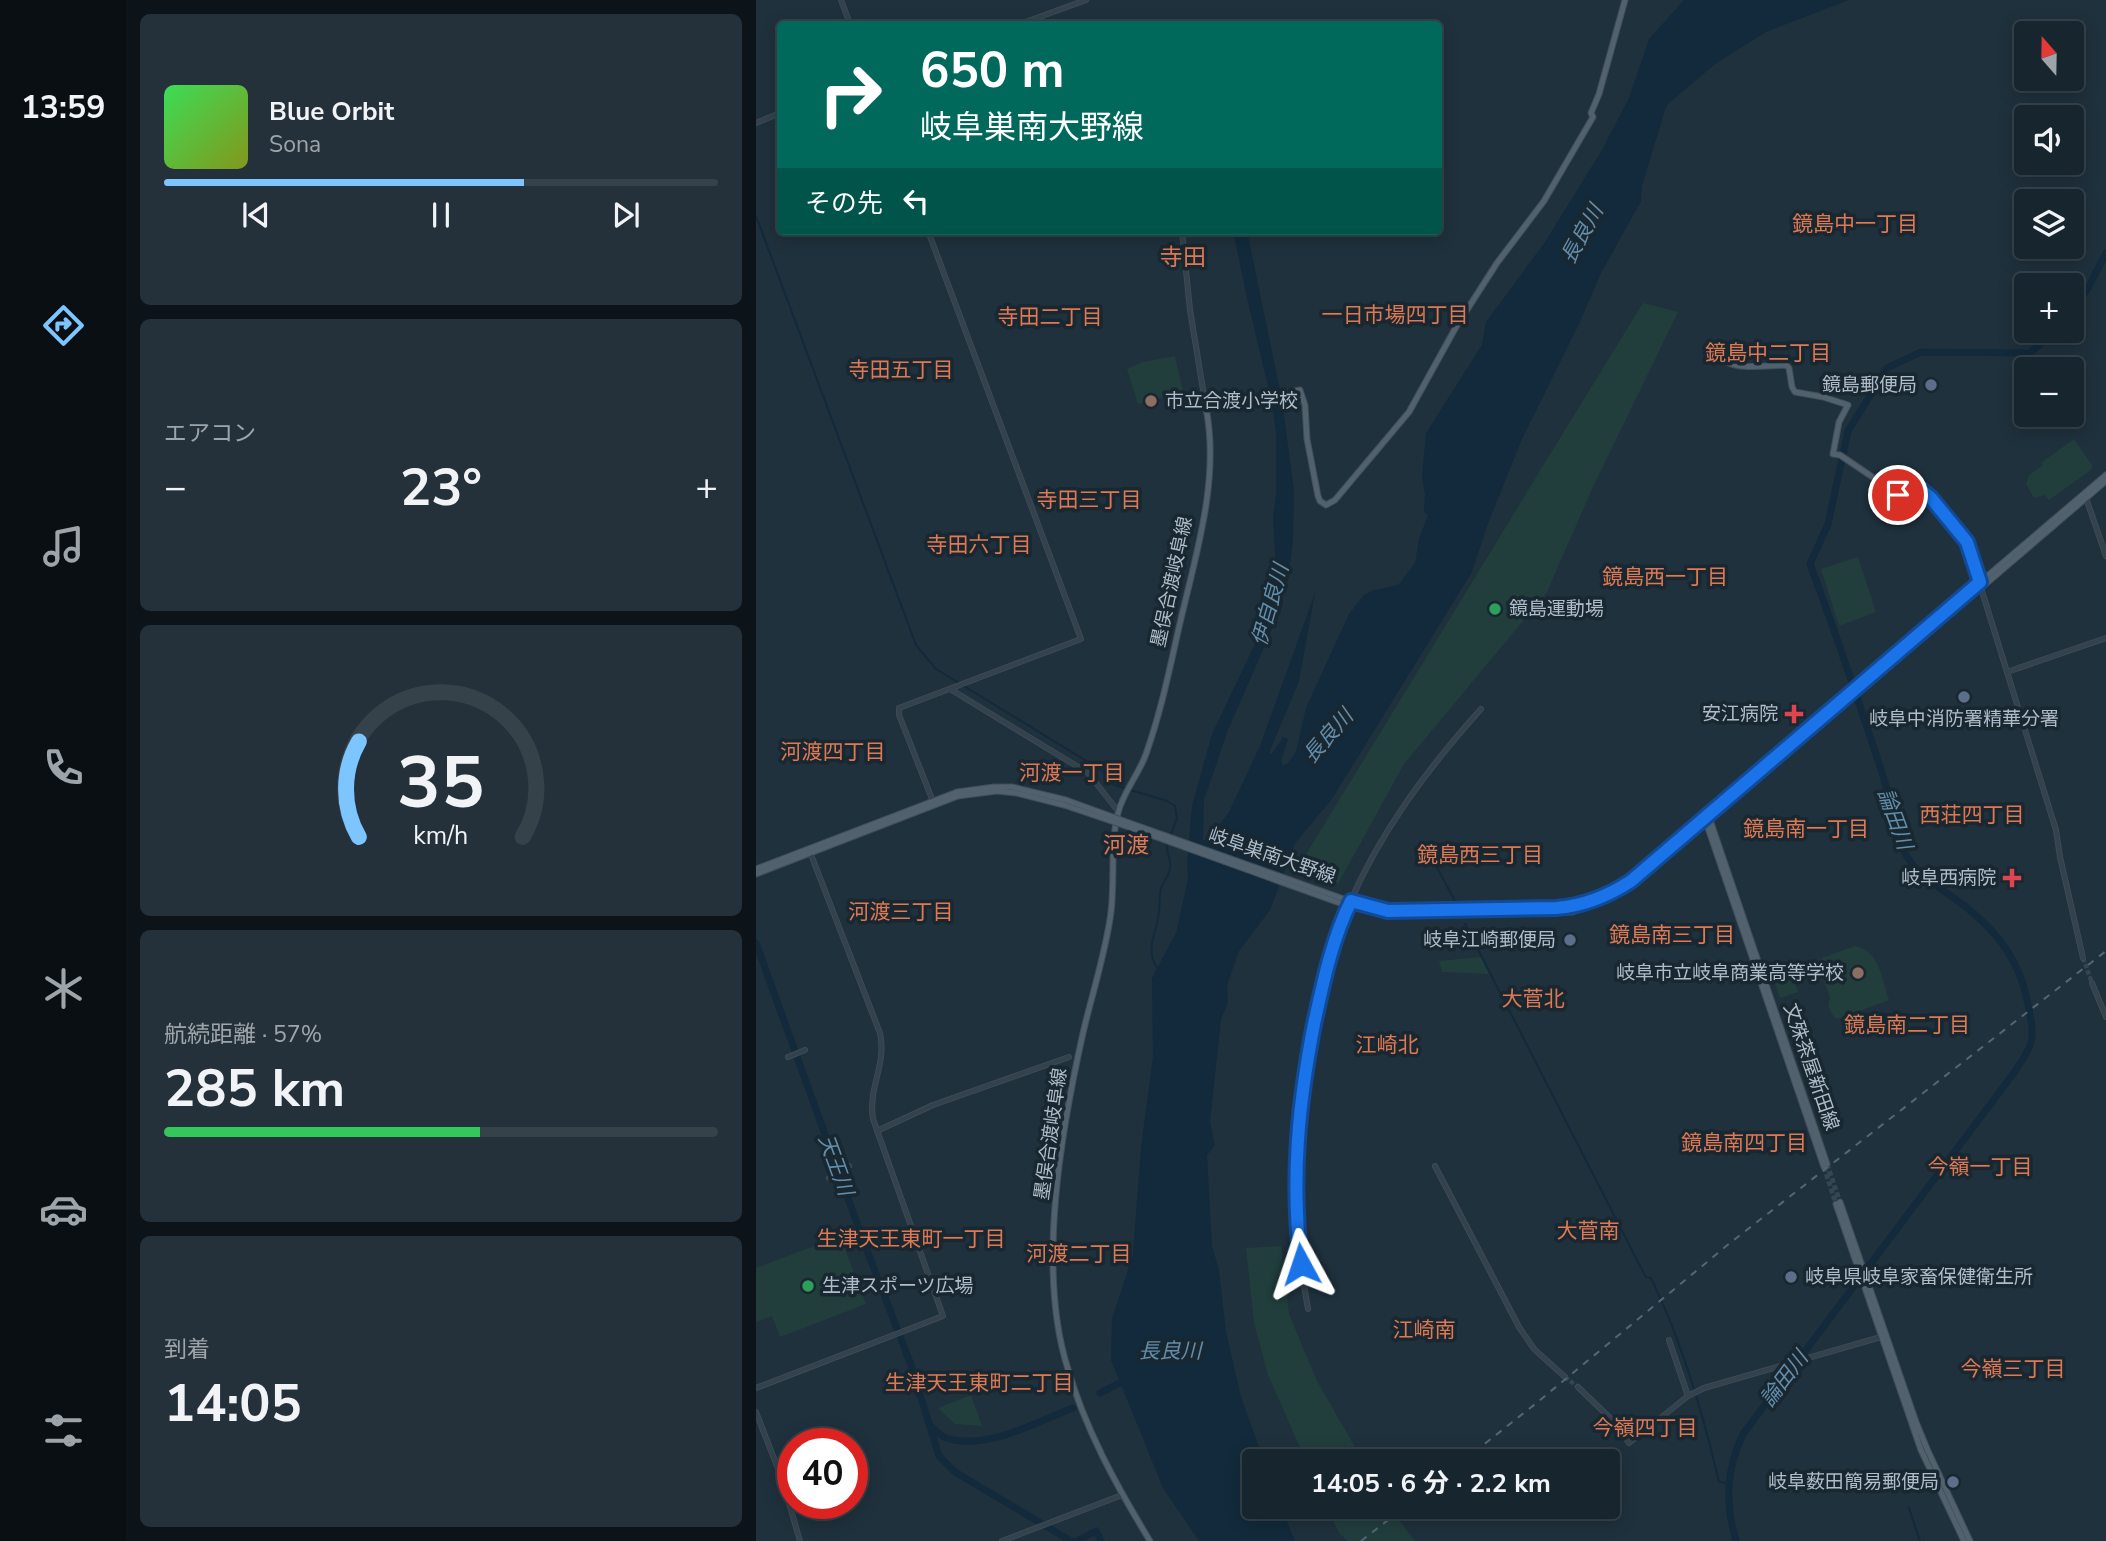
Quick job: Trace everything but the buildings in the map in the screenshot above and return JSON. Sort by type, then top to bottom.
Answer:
[{"type":"main road","points":[[1208,408],[1300,390],[1305,405],[1307,439],[1318,496],[1323,504],[1331,504],[1409,412],[1457,327],[1497,263],[1544,201],[1593,117],[1591,113],[1599,94],[1625,0]]},
{"type":"main road","points":[[1709,345],[1717,357],[1732,365],[1786,365],[1795,392],[1848,405],[1839,422],[1833,454],[1842,456],[1902,498],[1919,488],[1931,498],[1967,542],[1981,585]]},
{"type":"main road","name":"墨俣合渡岐阜線","points":[[1150,1541],[1092,1435],[1066,1365],[1055,1299],[1057,1195],[1066,1120],[1111,912],[1118,811],[1146,755],[1195,557],[1212,447],[1208,408]]},
{"type":"main road","name":"岐阜巣南大野線","points":[[756,871],[957,792],[994,787],[1027,789],[1347,903],[1388,915],[1456,912],[1557,914],[1594,905],[1613,897],[1632,884],[2085,496],[2106,475]]},
{"type":"main road","name":"岐阜巣南大野線","points":[[2085,496],[2106,481]]},
{"type":"main road","name":"文殊茶屋新田線","points":[[1708,819],[1826,1166]]},
{"type":"main road","points":[[1838,1203],[1928,1451],[1970,1541]]},
{"type":"main road","points":[[1865,1281],[1881,1337],[1921,1450],[1964,1541]]},
{"type":"street","points":[[841,0],[849,21]]},
{"type":"street","points":[[1028,21],[1086,0]]},
{"type":"street","points":[[756,123],[777,114]]},
{"type":"street","points":[[930,235],[1081,639],[907,704],[898,711],[933,802]]},
{"type":"street","points":[[1182,235],[1190,310],[1208,408]]},
{"type":"street","points":[[2085,496],[2106,556]]},
{"type":"street","points":[[1981,585],[2056,830],[2083,958]]},
{"type":"street","points":[[2007,672],[2106,639]]},
{"type":"street","points":[[952,687],[956,693],[1088,774],[1118,811]]},
{"type":"street","points":[[1308,1309],[1297,1225],[1297,1131],[1319,999],[1331,954],[1347,903],[1373,855],[1419,783],[1481,709]]},
{"type":"street","points":[[756,1388],[943,1316],[877,1131],[871,1099],[882,1056],[880,1033],[809,850]]},
{"type":"street","points":[[2092,983],[2106,1017]]},
{"type":"street","points":[[788,1057],[805,1050]]},
{"type":"street","points":[[877,1131],[933,1105],[1069,1057]]},
{"type":"street","points":[[829,1178],[849,1166]]},
{"type":"street","points":[[1435,1166],[1519,1327],[1534,1349],[1566,1377]]},
{"type":"street","points":[[1578,1387],[1603,1411],[1629,1443],[1688,1396],[1723,1382],[1881,1337]]},
{"type":"street","points":[[1669,1340],[1688,1396]]},
{"type":"street","points":[[756,1412],[782,1479],[800,1541]]},
{"type":"street","points":[[1002,1541],[1122,1494]]},
{"type":"green space","name":"鏡島運動場","points":[[1643,303],[1678,312],[1592,489],[1547,592],[1404,764],[1338,884],[1297,869],[1556,444]]},
{"type":"green space","points":[[1175,356],[1183,392],[1138,404],[1127,369],[1143,362]]},
{"type":"green space","points":[[2074,439],[2092,465],[2091,470],[2049,500],[2045,495],[2034,498],[2026,484],[2029,475]]},
{"type":"green space","points":[[1858,557],[1876,612],[1839,626],[1821,569]]},
{"type":"green space","points":[[1855,946],[1863,949],[1875,960],[1889,1000],[1838,1019],[1828,1006],[1830,997],[1816,960]]},
{"type":"green space","points":[[1481,957],[1489,974],[1442,972],[1439,961]]},
{"type":"green space","points":[[1789,966],[1798,992],[1780,998],[1771,973]]},
{"type":"green space","name":"生津スポーツ広場","points":[[840,1236],[866,1304],[780,1337],[772,1316],[756,1322],[756,1268]]},
{"type":"green space","points":[[1281,1246],[1289,1314],[1317,1381],[1356,1449],[1301,1449],[1268,1375],[1254,1322],[1246,1248]]},
{"type":"green space","points":[[971,1395],[982,1426],[955,1424],[938,1408]]},
{"type":"green space","points":[[1333,1519],[1398,1519],[1415,1541],[1348,1541],[1339,1533]]},
{"type":"water","name":"長良川","points":[[1684,0],[1849,0],[1766,32],[1715,64],[1668,104],[1642,186],[1641,201],[1601,273],[1522,439],[1487,526],[1472,572],[1332,799],[1295,843],[1270,910],[1239,951],[1227,985],[1228,1003],[1221,1019],[1210,1122],[1215,1145],[1207,1155],[1212,1246],[1219,1270],[1226,1332],[1241,1397],[1260,1449],[1242,1449],[1242,1519],[1286,1519],[1295,1541],[1199,1541],[1163,1488],[1111,1360],[1112,1319],[1133,1254],[1141,1147],[1153,1057],[1152,978],[1176,933],[1188,879],[1192,806],[1212,734],[1256,642],[1274,594],[1276,433],[1272,403],[1234,235],[1248,235],[1282,400],[1294,491],[1293,541],[1288,579],[1273,627],[1228,730],[1204,800],[1203,840],[1207,841],[1229,812],[1260,746],[1315,593],[1299,681],[1269,753],[1272,754],[1283,737],[1288,739],[1281,761],[1283,766],[1296,752],[1306,708],[1349,614],[1364,595],[1398,585],[1415,563],[1419,539],[1428,515],[1424,512],[1422,478],[1426,433],[1482,345],[1486,322],[1545,242],[1602,150],[1629,98],[1649,39]]},
{"type":"waterway","points":[[756,216],[916,645],[936,669],[1093,765],[1108,775],[1114,785],[1167,801],[1175,806],[1177,818],[1171,834]]},
{"type":"waterway","name":"論田川","points":[[2084,293],[2106,253]]},
{"type":"waterway","name":"論田川","points":[[1736,1541],[1730,1513],[1729,1487],[1733,1461],[1743,1434],[2013,1074],[2032,1039],[2023,983],[2000,940],[1965,906],[1925,878],[1905,853],[1874,749],[1810,564],[1828,524],[1848,431],[1887,368],[1921,352],[2030,353],[2041,343]]},
{"type":"waterway","points":[[1158,969],[1151,947],[1158,919],[1161,888],[1170,868],[1167,842]]},
{"type":"waterway","points":[[1431,856],[1456,903]]},
{"type":"waterway","points":[[1465,924],[1639,1264],[1646,1277],[1651,1278],[1691,1378],[1719,1482],[1730,1483]]},
{"type":"waterway","name":"天王川","points":[[756,943],[911,1365],[939,1456],[955,1472],[1071,1541]]},
{"type":"waterway","name":"天王川","points":[[1100,1393],[1128,1379]]},
{"type":"waterway","name":"天王川","points":[[931,1426],[946,1438],[980,1440],[1012,1432],[1073,1408]]},
{"type":"waterway","points":[[1909,1508],[1920,1541]]},
{"type":"waterway","name":"天王川","points":[[1077,1541],[1096,1531],[1101,1541]]},
{"type":"tunnel","points":[[2083,958],[2092,983]]},
{"type":"tunnel","points":[[1827,1164],[1840,1202]]},
{"type":"tunnel","points":[[1824,1167],[1836,1204]]},
{"type":"tunnel","points":[[1565,1377],[1578,1387]]},
{"type":"railway","points":[[1478,1449],[1730,1243],[2106,951]]},
{"type":"railway","points":[[1361,1541],[1389,1519]]},
{"type":"place","name":"鏡島郵便局","points":[[1931,385]]},
{"type":"place","name":"市立合渡小学校","points":[[1151,401]]},
{"type":"place","name":"鏡島運動場","points":[[1495,609]]},
{"type":"place","name":"岐阜中消防署精華分署","points":[[1964,697]]},
{"type":"place","name":"安江病院","points":[[1794,714]]},
{"type":"place","name":"岐阜西病院","points":[[2012,878]]},
{"type":"place","name":"岐阜江崎郵便局","points":[[1570,940]]},
{"type":"place","name":"岐阜市立岐阜商業高等学校","points":[[1858,973]]},
{"type":"place","name":"岐阜県岐阜家畜保健衛生所","points":[[1791,1277]]},
{"type":"place","name":"生津スポーツ広場","points":[[808,1286]]},
{"type":"place","name":"岐阜薮田簡易郵便局","points":[[1953,1482]]},
{"type":"district","name":"鏡島中一丁目","points":[[1855,224]]},
{"type":"district","name":"寺田","points":[[1183,257]]},
{"type":"district","name":"一日市場四丁目","points":[[1395,315]]},
{"type":"district","name":"寺田二丁目","points":[[1050,317]]},
{"type":"district","name":"鏡島中二丁目","points":[[1768,353]]},
{"type":"district","name":"寺田五丁目","points":[[901,370]]},
{"type":"district","name":"寺田三丁目","points":[[1089,500]]},
{"type":"district","name":"寺田六丁目","points":[[979,545]]},
{"type":"district","name":"鏡島西一丁目","points":[[1665,577]]},
{"type":"district","name":"河渡四丁目","points":[[833,752]]},
{"type":"district","name":"河渡一丁目","points":[[1072,773]]},
{"type":"district","name":"西荘四丁目","points":[[1972,815]]},
{"type":"district","name":"鏡島南一丁目","points":[[1806,829]]},
{"type":"district","name":"河渡","points":[[1126,845]]},
{"type":"district","name":"鏡島西三丁目","points":[[1480,855]]},
{"type":"district","name":"河渡三丁目","points":[[901,912]]},
{"type":"district","name":"鏡島南三丁目","points":[[1672,935]]},
{"type":"district","name":"大菅北","points":[[1533,999]]},
{"type":"district","name":"鏡島南二丁目","points":[[1907,1025]]},
{"type":"district","name":"江崎北","points":[[1387,1045]]},
{"type":"district","name":"鏡島南四丁目","points":[[1744,1143]]},
{"type":"district","name":"今嶺一丁目","points":[[1980,1167]]},
{"type":"district","name":"大菅南","points":[[1588,1231]]},
{"type":"district","name":"生津天王東町一丁目","points":[[911,1239]]},
{"type":"district","name":"河渡二丁目","points":[[1079,1254]]},
{"type":"district","name":"江崎南","points":[[1424,1330]]},
{"type":"district","name":"今嶺三丁目","points":[[2013,1369]]},
{"type":"district","name":"生津天王東町二丁目","points":[[979,1383]]},
{"type":"district","name":"今嶺四丁目","points":[[1645,1428]]},
{"type":"route","points":[[1301,1264],[1296,1170],[1300,1103],[1319,999],[1331,954],[1351,901],[1388,911],[1556,908],[1595,900],[1631,881],[1980,582],[1967,542],[1931,498],[1919,488],[1902,498],[1898,495]]},
{"type":"water label","name":"伊自良川","points":[[1270,605]]}]
